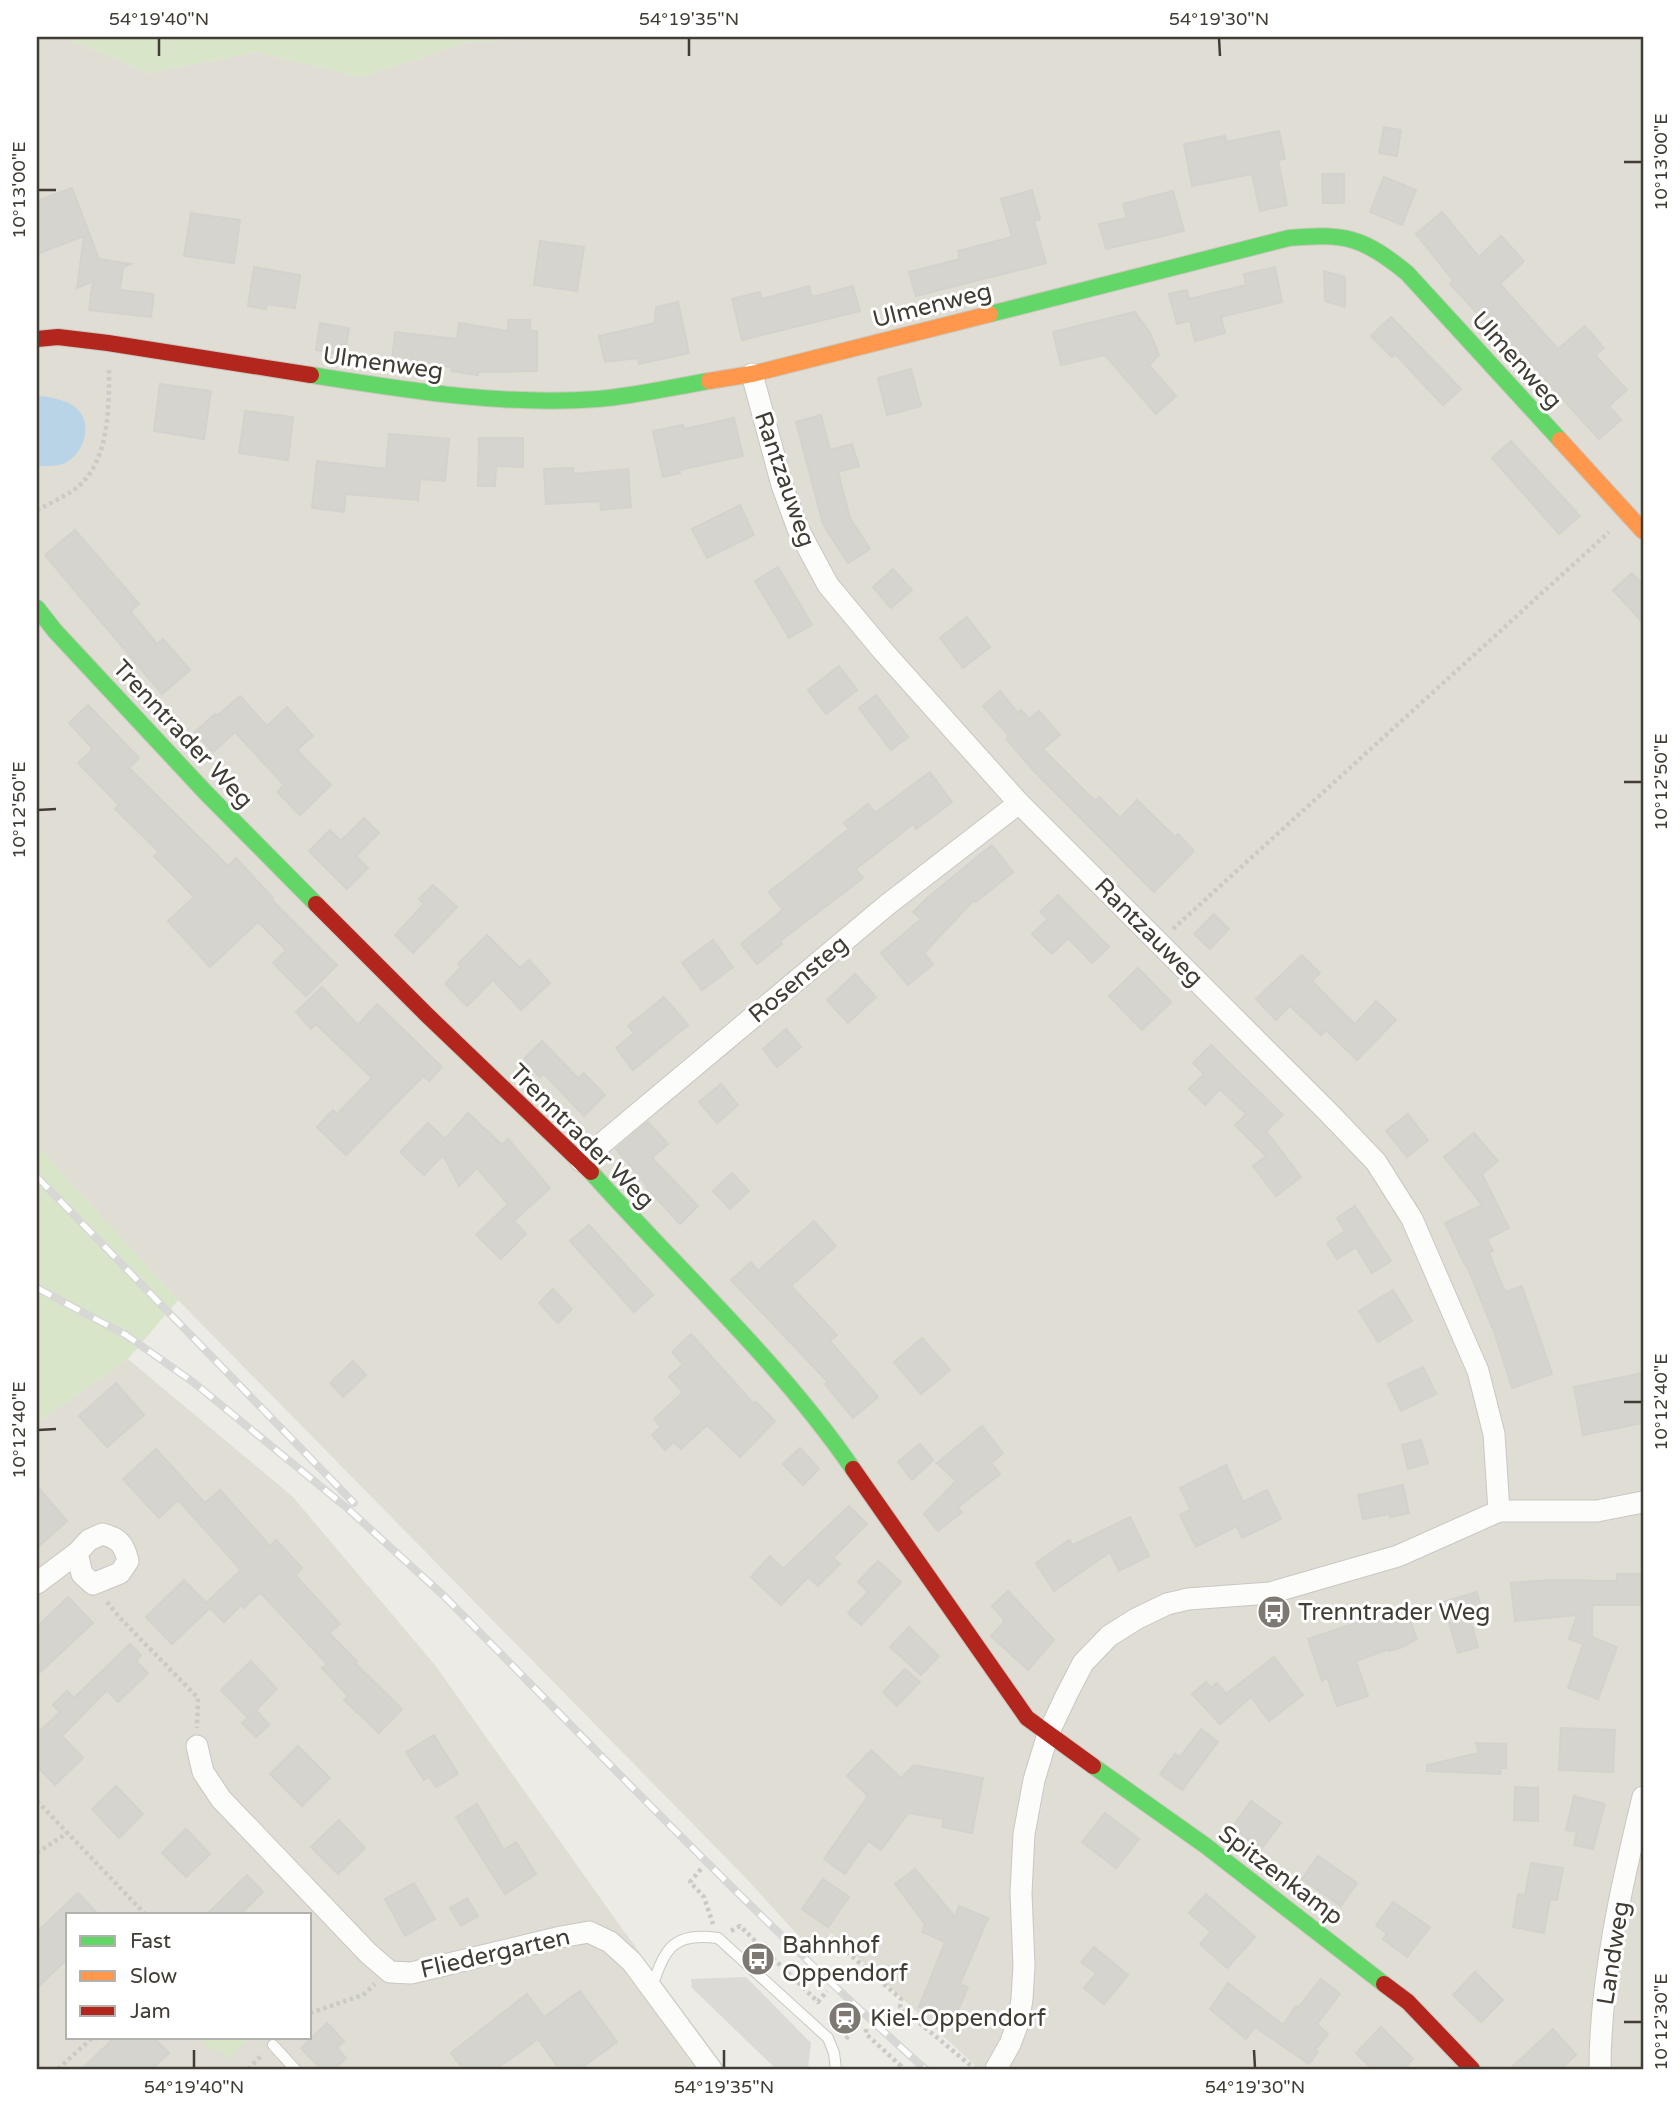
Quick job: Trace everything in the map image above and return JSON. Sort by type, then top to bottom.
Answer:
[{"type":"street","name":"Ulmenweg","points":[[37,339],[58,337],[108,343],[411,392],[499,400],[599,399],[752,374],[1289,239],[1323,235],[1354,241],[1381,252],[1407,273],[1643,531]]},
{"type":"street","name":"Rantzauweg","points":[[752,374],[782,485],[798,529],[828,585],[883,652],[1020,803],[1376,1163],[1412,1219],[1478,1371],[1494,1434],[1499,1511]]},
{"type":"street","name":"Trenntrader Weg","points":[[37,608],[55,631],[206,793],[427,1015],[581,1161],[641,1228],[741,1331],[825,1428],[1027,1718],[1048,1734]]},
{"type":"street","name":"Rosensteg","points":[[581,1161],[876,914],[1020,803]]},
{"type":"street","points":[[996,2069],[1018,2023],[1022,1999],[1024,1966],[1021,1893],[1024,1834],[1034,1780],[1048,1734],[1083,1663],[1109,1636],[1167,1604],[1188,1599],[1270,1594],[1385,1560],[1499,1511],[1597,1511],[1643,1502]]},
{"type":"street","points":[[37,1583],[89,1541],[102,1534],[116,1537],[125,1548],[128,1561],[120,1573],[93,1584],[82,1574],[77,1553]]},
{"type":"street","name":"Spitzenkamp","points":[[1048,1734],[1206,1846],[1408,2001],[1472,2069]]},
{"type":"street","name":"Fliedergarten","points":[[197,1746],[203,1772],[221,1799],[368,1953],[390,1972],[411,1973],[589,1932],[610,1942],[632,1962],[711,2069]]},
{"type":"street","name":"Landweg","points":[[1600,2069],[1605,1998],[1614,1940],[1632,1840],[1643,1797]]},
{"type":"lane","points":[[652,1989],[660,1962],[676,1942],[697,1935],[718,1938],[828,2038],[836,2069]]},
{"type":"lane","points":[[273,2045],[295,2069]]},
{"type":"path","points":[[37,510],[77,488],[94,465],[108,411],[108,343]]},
{"type":"path","points":[[1159,941],[1628,515]]},
{"type":"path","points":[[93,1584],[120,1618],[198,1698],[197,1746]]},
{"type":"path","points":[[37,1801],[144,1913]]},
{"type":"path","points":[[37,1853],[67,1833]]},
{"type":"path","points":[[701,1870],[690,1882],[704,1897]]},
{"type":"path","points":[[831,1938],[901,1999],[900,2007],[975,2069]]},
{"type":"path","points":[[312,2012],[363,1995],[390,1972]]},
{"type":"path","points":[[852,2032],[859,2022]]},
{"type":"path","points":[[866,2029],[866,2034],[901,2066],[901,2069]]},
{"type":"path","points":[[58,2069],[91,2039]]},
{"type":"shaded area","points":[[37,37],[65,37],[148,73],[257,52],[361,77],[465,43],[524,37],[1643,37],[1643,2069],[979,2069],[831,1933],[814,1953],[743,1875],[178,1300],[37,1145]]},
{"type":"shaded area","points":[[128,1359],[292,1496],[435,1665],[623,1930],[726,2069],[37,2069],[37,1423]]},
{"type":"shaded area","points":[[746,1977],[811,2043],[808,2069],[776,2069],[692,1988],[691,1979]]},
{"type":"green space","points":[[65,37],[524,37],[465,43],[361,77],[257,52],[148,73]]},
{"type":"green space","points":[[37,1145],[178,1300],[128,1359],[37,1423]]},
{"type":"green space","points":[[200,2039],[250,2039],[228,2059],[220,2050],[208,2049]]},
{"type":"water","points":[[43,396],[75,407],[84,421],[85,437],[78,452],[65,463],[58,465],[37,466],[37,397]]},
{"type":"building","points":[[1384,127],[1401,130],[1397,156],[1379,153]]},
{"type":"building","points":[[1279,131],[1285,159],[1278,160],[1287,205],[1260,211],[1252,174],[1192,186],[1184,144],[1225,136],[1226,142]]},
{"type":"building","points":[[1322,174],[1344,174],[1344,203],[1323,203]]},
{"type":"building","points":[[1384,177],[1416,190],[1402,225],[1370,212]]},
{"type":"building","points":[[72,188],[99,259],[131,264],[123,267],[120,290],[154,294],[151,317],[89,310],[93,281],[77,288],[84,236],[37,254],[37,201]]},
{"type":"building","points":[[1032,190],[1040,219],[1034,221],[1046,263],[916,296],[909,272],[960,259],[958,251],[1012,237],[1001,199]]},
{"type":"building","points":[[1173,191],[1184,231],[1106,249],[1099,224],[1127,218],[1123,204]]},
{"type":"building","points":[[1442,212],[1479,257],[1501,236],[1524,261],[1500,284],[1558,349],[1585,326],[1604,348],[1595,355],[1627,390],[1609,406],[1621,420],[1599,439],[1481,311],[1478,314],[1450,284],[1453,280],[1416,234]]},
{"type":"building","points":[[191,213],[240,220],[234,263],[184,256]]},
{"type":"building","points":[[540,241],[584,247],[577,291],[534,285]]},
{"type":"building","points":[[254,267],[300,275],[295,308],[267,304],[266,309],[248,306]]},
{"type":"building","points":[[1275,267],[1282,302],[1221,317],[1225,333],[1195,341],[1190,321],[1177,324],[1169,294],[1187,290],[1189,299],[1246,285],[1244,274]]},
{"type":"building","points":[[1324,271],[1345,277],[1345,307],[1325,301]]},
{"type":"building","points":[[809,286],[812,297],[853,286],[860,311],[742,340],[732,299],[760,292],[762,299]]},
{"type":"building","points":[[678,302],[689,353],[639,364],[638,358],[605,362],[599,336],[655,323],[656,307]]},
{"type":"building","points":[[1135,312],[1150,333],[1159,355],[1149,365],[1176,396],[1156,414],[1105,355],[1061,365],[1053,332]]},
{"type":"building","points":[[1391,317],[1461,389],[1443,405],[1395,354],[1392,357],[1371,336]]},
{"type":"building","points":[[508,320],[530,320],[530,331],[537,331],[537,371],[478,372],[478,375],[451,371],[452,367],[392,361],[395,332],[457,339],[459,323],[508,331]]},
{"type":"building","points":[[320,323],[349,328],[345,355],[316,350]]},
{"type":"building","points":[[911,369],[921,406],[887,415],[878,378]]},
{"type":"building","points":[[160,384],[211,391],[204,439],[154,431]]},
{"type":"building","points":[[245,411],[293,417],[288,460],[239,453]]},
{"type":"building","points":[[821,415],[830,450],[852,444],[859,466],[838,472],[850,518],[870,549],[848,563],[823,524],[796,422]]},
{"type":"building","points":[[734,418],[743,456],[679,470],[680,473],[663,477],[653,431],[683,425],[684,429]]},
{"type":"building","points":[[389,434],[449,439],[445,481],[420,479],[418,500],[346,494],[344,512],[312,508],[317,461],[386,469]]},
{"type":"building","points":[[479,438],[523,438],[523,467],[496,466],[495,486],[478,486]]},
{"type":"building","points":[[1511,441],[1580,516],[1559,534],[1492,458]]},
{"type":"building","points":[[573,468],[573,474],[628,469],[631,507],[601,510],[600,501],[546,504],[544,469]]},
{"type":"building","points":[[740,505],[754,535],[707,558],[692,529]]},
{"type":"building","points":[[75,530],[139,604],[130,611],[157,644],[163,639],[190,670],[162,694],[45,555]]},
{"type":"building","points":[[778,567],[812,625],[789,638],[755,581]]},
{"type":"building","points":[[893,569],[912,590],[891,608],[873,587]]},
{"type":"building","points":[[1632,573],[1643,585],[1643,623],[1613,590]]},
{"type":"building","points":[[967,617],[990,647],[963,668],[940,638]]},
{"type":"building","points":[[839,666],[857,690],[826,714],[808,690]]},
{"type":"building","points":[[1000,691],[1018,713],[1021,710],[1029,719],[1039,711],[1060,735],[1043,749],[1095,801],[1099,797],[1120,818],[1137,800],[1175,837],[1178,834],[1194,851],[1154,892],[1033,770],[1006,739],[1009,736],[983,706]]},
{"type":"building","points":[[876,695],[908,737],[891,750],[859,708]]},
{"type":"building","points":[[240,696],[267,726],[287,707],[313,736],[297,750],[331,785],[300,815],[277,792],[284,785],[235,732],[213,752],[195,732]]},
{"type":"building","points":[[88,705],[139,758],[129,768],[228,866],[236,858],[273,898],[271,899],[337,965],[306,996],[273,963],[286,950],[258,922],[210,967],[168,921],[194,897],[154,856],[159,852],[115,809],[119,805],[78,763],[93,749],[69,723]]},
{"type":"building","points":[[930,772],[952,802],[916,829],[913,824],[856,869],[863,878],[780,941],[782,944],[757,964],[741,944],[783,910],[769,892],[849,829],[844,823],[868,804],[875,813]]},
{"type":"building","points":[[364,818],[379,833],[356,856],[368,868],[347,889],[309,851],[330,830],[341,841]]},
{"type":"building","points":[[992,845],[1013,872],[976,902],[974,900],[924,953],[933,964],[908,985],[881,953],[921,919],[913,912],[927,898]]},
{"type":"building","points":[[433,885],[457,907],[413,953],[395,935],[424,904],[419,899]]},
{"type":"building","points":[[1058,895],[1109,947],[1092,963],[1068,938],[1052,954],[1032,934],[1048,919],[1040,912]]},
{"type":"building","points":[[1214,914],[1229,929],[1210,949],[1194,934]]},
{"type":"building","points":[[487,935],[520,968],[529,960],[550,983],[521,1010],[493,980],[467,1006],[445,984],[461,967],[458,964]]},
{"type":"building","points":[[713,940],[733,967],[702,990],[682,963]]},
{"type":"building","points":[[1302,955],[1320,973],[1312,981],[1355,1024],[1376,1001],[1396,1020],[1357,1060],[1326,1030],[1321,1035],[1290,1006],[1276,1020],[1256,999]]},
{"type":"building","points":[[1138,968],[1171,1002],[1142,1030],[1109,996]]},
{"type":"building","points":[[855,974],[876,997],[848,1023],[827,1000]]},
{"type":"building","points":[[322,987],[358,1025],[377,1004],[442,1067],[429,1081],[423,1076],[346,1155],[317,1127],[333,1110],[337,1114],[372,1078],[316,1024],[311,1029],[296,1012]]},
{"type":"building","points":[[664,997],[688,1025],[633,1070],[616,1048],[634,1033],[628,1026]]},
{"type":"building","points":[[786,1029],[801,1047],[777,1067],[763,1049]]},
{"type":"building","points":[[542,1041],[578,1078],[584,1073],[605,1095],[584,1116],[544,1074],[540,1077],[523,1060]]},
{"type":"building","points":[[1211,1045],[1283,1115],[1266,1131],[1301,1177],[1276,1196],[1253,1166],[1266,1156],[1235,1125],[1246,1114],[1220,1089],[1205,1105],[1189,1089],[1204,1074],[1193,1063]]},
{"type":"building","points":[[721,1084],[738,1105],[717,1123],[699,1102]]},
{"type":"building","points":[[468,1113],[502,1145],[508,1139],[550,1188],[514,1221],[526,1234],[501,1259],[476,1235],[508,1204],[477,1168],[459,1186],[443,1155],[424,1175],[400,1152],[428,1123],[445,1139]]},
{"type":"building","points":[[1408,1114],[1428,1140],[1407,1157],[1386,1131]]},
{"type":"building","points":[[648,1122],[668,1144],[652,1158],[698,1206],[680,1224],[616,1149]]},
{"type":"building","points":[[1474,1133],[1498,1161],[1482,1174],[1509,1228],[1487,1239],[1493,1251],[1489,1253],[1505,1292],[1522,1286],[1552,1374],[1512,1388],[1495,1334],[1466,1264],[1445,1223],[1482,1205],[1444,1157]]},
{"type":"building","points":[[732,1173],[749,1191],[730,1209],[713,1191]]},
{"type":"building","points":[[1355,1206],[1391,1261],[1372,1273],[1356,1247],[1337,1259],[1327,1243],[1345,1231],[1337,1218]]},
{"type":"building","points":[[814,1221],[836,1246],[791,1286],[837,1335],[830,1341],[878,1397],[853,1418],[825,1384],[828,1382],[731,1280],[751,1262],[758,1271]]},
{"type":"building","points":[[589,1225],[653,1295],[634,1312],[570,1241]]},
{"type":"building","points":[[553,1289],[572,1309],[558,1323],[539,1303]]},
{"type":"building","points":[[1393,1290],[1412,1321],[1378,1342],[1359,1311]]},
{"type":"building","points":[[691,1334],[754,1404],[756,1402],[775,1421],[740,1457],[707,1425],[681,1449],[674,1442],[665,1450],[652,1435],[661,1427],[654,1419],[683,1392],[669,1377],[683,1364],[672,1352]]},
{"type":"building","points":[[922,1338],[950,1370],[921,1394],[894,1362]]},
{"type":"building","points":[[353,1361],[366,1375],[343,1397],[330,1383]]},
{"type":"building","points":[[1423,1367],[1436,1394],[1401,1411],[1388,1384]]},
{"type":"building","points":[[1643,1373],[1643,1423],[1583,1435],[1574,1387]]},
{"type":"building","points":[[116,1383],[144,1415],[107,1447],[79,1416]]},
{"type":"building","points":[[982,1426],[1003,1453],[991,1463],[1000,1474],[958,1507],[962,1512],[938,1531],[924,1514],[956,1481],[937,1463]]},
{"type":"building","points":[[1421,1440],[1428,1463],[1408,1469],[1402,1445]]},
{"type":"building","points":[[920,1444],[933,1460],[912,1480],[898,1462]]},
{"type":"building","points":[[800,1448],[819,1469],[803,1485],[783,1464]]},
{"type":"building","points":[[156,1449],[205,1503],[220,1490],[270,1546],[276,1540],[302,1568],[295,1575],[340,1624],[329,1633],[402,1709],[379,1733],[344,1700],[348,1696],[322,1668],[327,1664],[260,1592],[244,1608],[241,1605],[224,1622],[210,1608],[172,1644],[146,1617],[184,1580],[206,1603],[241,1570],[178,1500],[159,1518],[123,1479]]},
{"type":"building","points":[[1226,1465],[1243,1502],[1267,1490],[1281,1519],[1242,1538],[1237,1526],[1196,1547],[1180,1515],[1191,1510],[1180,1488]]},
{"type":"building","points":[[1403,1485],[1409,1513],[1363,1519],[1358,1495]]},
{"type":"building","points":[[37,1486],[67,1521],[37,1548]]},
{"type":"building","points":[[849,1506],[867,1524],[833,1558],[840,1564],[818,1586],[808,1577],[781,1605],[751,1577],[770,1556],[783,1569]]},
{"type":"building","points":[[1130,1517],[1149,1556],[1119,1571],[1110,1552],[1054,1591],[1036,1563],[1069,1540],[1073,1545]]},
{"type":"building","points":[[878,1561],[901,1582],[861,1625],[848,1613],[868,1592],[858,1582]]},
{"type":"building","points":[[1617,1574],[1643,1574],[1643,1605],[1592,1605],[1592,1637],[1617,1647],[1598,1699],[1568,1688],[1583,1644],[1569,1639],[1577,1615],[1515,1621],[1511,1583],[1549,1580],[1617,1581]]},
{"type":"building","points":[[1008,1591],[1054,1640],[1028,1670],[991,1636],[1005,1621],[992,1606]]},
{"type":"building","points":[[1477,1592],[1483,1616],[1470,1619],[1478,1647],[1458,1653],[1443,1602]]},
{"type":"building","points":[[68,1597],[93,1623],[37,1675],[37,1627]]},
{"type":"building","points":[[1407,1611],[1417,1639],[1400,1648],[1389,1649],[1356,1661],[1368,1696],[1337,1706],[1327,1677],[1322,1681],[1308,1639],[1377,1616],[1379,1622]]},
{"type":"building","points":[[909,1627],[939,1656],[921,1675],[890,1647]]},
{"type":"building","points":[[130,1644],[141,1655],[136,1661],[148,1673],[118,1702],[107,1690],[62,1736],[83,1758],[55,1785],[37,1766],[37,1734],[60,1712],[53,1705],[67,1691],[74,1698]]},
{"type":"building","points":[[1274,1657],[1303,1695],[1269,1721],[1251,1697],[1220,1724],[1192,1694],[1206,1682],[1211,1688],[1217,1683],[1226,1694]]},
{"type":"building","points":[[251,1661],[277,1689],[248,1718],[221,1690]]},
{"type":"building","points":[[905,1669],[920,1682],[897,1706],[883,1692]]},
{"type":"building","points":[[256,1710],[269,1725],[256,1737],[242,1723]]},
{"type":"building","points":[[1561,1728],[1615,1730],[1613,1772],[1559,1770]]},
{"type":"building","points":[[1201,1729],[1218,1742],[1182,1790],[1160,1774],[1175,1754],[1180,1757]]},
{"type":"building","points":[[434,1735],[458,1774],[436,1787],[429,1777],[424,1780],[406,1752]]},
{"type":"building","points":[[1476,1743],[1506,1744],[1506,1768],[1501,1768],[1500,1774],[1427,1771],[1427,1765],[1479,1753]]},
{"type":"building","points":[[298,1746],[330,1778],[302,1806],[270,1774]]},
{"type":"building","points":[[871,1750],[901,1778],[914,1765],[983,1778],[972,1833],[942,1827],[944,1819],[908,1813],[881,1850],[868,1841],[845,1874],[824,1859],[868,1796],[847,1776]]},
{"type":"building","points":[[116,1786],[143,1814],[119,1838],[92,1809]]},
{"type":"building","points":[[1515,1787],[1538,1788],[1538,1821],[1514,1820]]},
{"type":"building","points":[[1574,1796],[1605,1804],[1593,1849],[1574,1845],[1577,1832],[1566,1830]]},
{"type":"building","points":[[1251,1801],[1281,1823],[1261,1849],[1232,1828]]},
{"type":"building","points":[[477,1804],[504,1850],[516,1842],[536,1874],[505,1894],[456,1817]]},
{"type":"building","points":[[1105,1813],[1139,1839],[1116,1868],[1082,1842]]},
{"type":"building","points":[[339,1820],[365,1848],[338,1874],[311,1847]]},
{"type":"building","points":[[186,1829],[210,1854],[186,1877],[162,1853]]},
{"type":"building","points":[[1318,1856],[1357,1883],[1341,1906],[1302,1879]]},
{"type":"building","points":[[1531,1863],[1563,1868],[1557,1900],[1550,1899],[1544,1933],[1513,1927],[1518,1894],[1525,1895]]},
{"type":"building","points":[[915,1869],[955,1917],[959,1906],[988,1918],[960,1984],[968,1987],[953,2022],[919,2007],[945,1942],[922,1932],[925,1924],[895,1884]]},
{"type":"building","points":[[247,1875],[263,1892],[242,1913],[208,1913]]},
{"type":"building","points":[[823,1879],[849,1897],[828,1927],[802,1909]]},
{"type":"building","points":[[414,1883],[435,1919],[405,1936],[385,1899]]},
{"type":"building","points":[[78,1893],[97,1913],[66,1913],[66,1960],[37,1988],[37,1932]]},
{"type":"building","points":[[1206,1894],[1255,1937],[1227,1968],[1200,1944],[1211,1932],[1189,1913]]},
{"type":"building","points":[[467,1898],[478,1916],[461,1926],[450,1908]]},
{"type":"building","points":[[1393,1902],[1430,1927],[1407,1957],[1383,1939],[1387,1934],[1376,1925]]},
{"type":"building","points":[[1094,1947],[1128,1975],[1104,2004],[1084,1988],[1096,1973],[1081,1962]]},
{"type":"building","points":[[1475,1972],[1503,2000],[1481,2022],[1453,1995]]},
{"type":"building","points":[[1321,1979],[1340,1994],[1317,2024],[1328,2034],[1315,2050],[1318,2052],[1309,2064],[1255,2027],[1246,2039],[1210,2009],[1228,1983],[1283,2025]]},
{"type":"building","points":[[580,1991],[617,2042],[580,2069],[559,2069],[538,2039],[496,2069],[463,2069],[451,2053],[527,1994],[544,2017]]},
{"type":"building","points":[[327,2023],[344,2041],[337,2048],[346,2058],[335,2069],[321,2069],[301,2048]]},
{"type":"building","points":[[1381,2027],[1413,2059],[1404,2069],[1372,2069],[1356,2053]]},
{"type":"building","points":[[1553,2029],[1576,2055],[1561,2069],[1510,2069]]},
{"type":"building","points":[[113,2039],[155,2039],[169,2053],[152,2069],[82,2069]]},
{"type":"railway","points":[[37,1177],[354,1503]]},
{"type":"railway","points":[[37,1288],[126,1335],[193,1382],[347,1508],[443,1595],[740,1895],[925,2069]]},
{"type":"traffic: fast","points":[[990,314],[1289,238],[1339,237],[1365,245],[1407,273],[1560,440]]},
{"type":"traffic: fast","points":[[311,375],[418,391],[562,401],[612,398],[709,381]]},
{"type":"traffic: fast","points":[[37,608],[55,631],[206,793],[316,904]]},
{"type":"traffic: fast","points":[[591,1172],[760,1353],[824,1429],[853,1469]]},
{"type":"traffic: fast","points":[[1093,1766],[1206,1846],[1384,1984]]},
{"type":"traffic: slow","points":[[709,381],[752,374],[990,314]]},
{"type":"traffic: slow","points":[[1560,440],[1643,531]]},
{"type":"traffic: jam","points":[[37,339],[58,337],[108,343],[311,375]]},
{"type":"traffic: jam","points":[[316,904],[591,1172]]},
{"type":"traffic: jam","points":[[853,1469],[1027,1718],[1093,1766]]},
{"type":"traffic: jam","points":[[1384,1984],[1408,2002],[1472,2069]]},
{"type":"place","name":"Trenntrader Weg","points":[[1274,1612]]},
{"type":"place","name":"Bahnhof Oppendorf","points":[[758,1959]]},
{"type":"place","name":"Kiel-Oppendorf","points":[[845,2018]]}]
